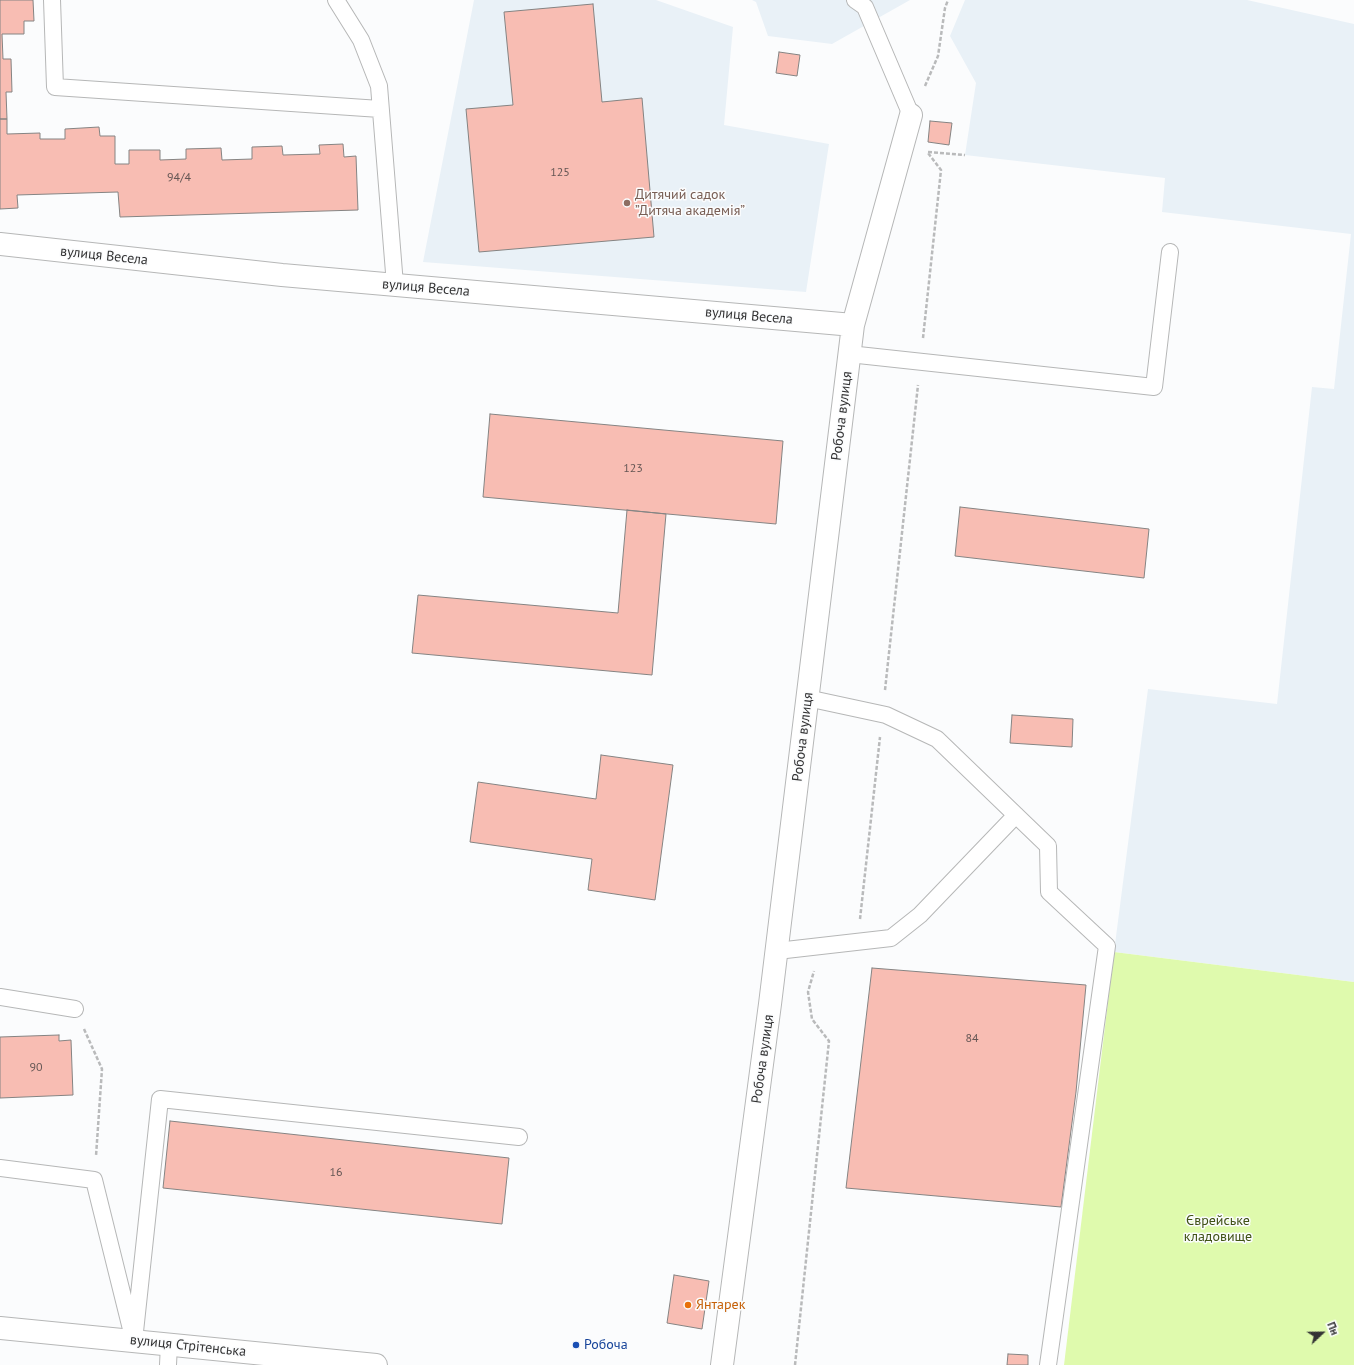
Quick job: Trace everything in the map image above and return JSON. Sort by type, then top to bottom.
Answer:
[{"type":"street","name":"Робоча вулиця","points":[[722,1365],[777,950],[853,325],[911,116]]},
{"type":"street","name":"вулиця Весела","points":[[0,244],[282,275],[853,325]]},
{"type":"street","name":"вулиця Стрітенська","points":[[0,1328],[134,1341],[168,1355],[376,1365]]},
{"type":"lane","points":[[52,0],[55,87],[380,109]]},
{"type":"lane","points":[[336,0],[360,40],[379,86],[395,285]]},
{"type":"lane","points":[[855,0],[865,8],[911,116]]},
{"type":"lane","points":[[849,354],[1154,387],[1170,252]]},
{"type":"lane","points":[[807,698],[882,714],[937,739],[1048,846],[1049,892],[1107,946],[1048,1365]]},
{"type":"lane","points":[[777,950],[891,938],[920,915],[1016,815]]},
{"type":"lane","points":[[0,997],[75,1009]]},
{"type":"lane","points":[[134,1341],[160,1099],[519,1137]]},
{"type":"lane","points":[[0,1168],[94,1180],[134,1341]]},
{"type":"path","points":[[911,116],[938,56],[945,8],[948,0]]},
{"type":"path","points":[[796,1365],[829,1041],[812,1019],[808,992],[813,972],[822,960],[842,947],[860,920],[941,170],[928,152]]},
{"type":"path","points":[[75,1009],[102,1069],[94,1180]]},
{"type":"shaded area","name":"Дитячий садок ”Дитяча академія”","points":[[474,0],[656,0],[733,27],[724,125],[829,144],[806,292],[423,262]]},
{"type":"shaded area","points":[[752,0],[910,0],[832,44],[768,36],[756,2]]},
{"type":"shaded area","points":[[965,0],[1247,0],[1354,24],[1354,982],[1114,952],[1148,689],[1277,704],[1312,387],[1334,389],[1351,234],[1162,212],[1165,178],[965,155],[976,83],[950,36]]},
{"type":"green space","name":"Єврейське кладовище","points":[[1114,952],[1354,982],[1354,1365],[1064,1365]]},
{"type":"building","points":[[0,0],[33,0],[34,21],[24,21],[24,34],[2,34],[3,59],[11,59],[12,92],[6,92],[7,119],[0,119]]},
{"type":"building","points":[[593,4],[602,102],[642,98],[654,237],[479,252],[466,109],[513,105],[504,12]]},
{"type":"building","points":[[779,52],[800,55],[797,76],[776,73]]},
{"type":"building","points":[[0,119],[7,119],[7,134],[40,133],[40,139],[65,139],[65,129],[99,127],[100,136],[115,136],[115,164],[129,164],[129,150],[160,150],[160,160],[186,159],[186,149],[221,148],[222,160],[252,159],[252,147],[282,146],[283,155],[320,154],[319,145],[343,144],[344,157],[356,156],[358,210],[120,217],[118,192],[17,195],[18,208],[0,209]]},
{"type":"building","points":[[930,121],[952,123],[949,145],[928,142]]},
{"type":"building","points":[[490,414],[783,441],[776,524],[483,497]]},
{"type":"building","points":[[960,507],[1149,529],[1144,578],[955,556]]},
{"type":"building","points":[[627,510],[666,514],[652,675],[412,653],[418,595],[618,613]]},
{"type":"building","points":[[1012,715],[1073,719],[1072,747],[1010,743]]},
{"type":"building","points":[[601,755],[673,765],[655,900],[588,890],[592,859],[470,842],[478,782],[596,799]]},
{"type":"building","points":[[872,968],[1086,985],[1076,1092],[1061,1207],[846,1188]]},
{"type":"building","points":[[59,1035],[59,1041],[71,1040],[73,1095],[0,1098],[0,1037]]},
{"type":"building","points":[[170,1121],[509,1158],[502,1224],[163,1188]]},
{"type":"building","name":"Янтарек","points":[[674,1275],[709,1281],[702,1329],[667,1323]]},
{"type":"building","points":[[1008,1354],[1028,1355],[1028,1365],[1007,1365]]},
{"type":"place","name":"Дитячий садок ”Дитяча академія”","points":[[627,203]]},
{"type":"place","name":"Янтарек","points":[[688,1305]]},
{"type":"place","name":"Робоча","points":[[576,1345]]}]
